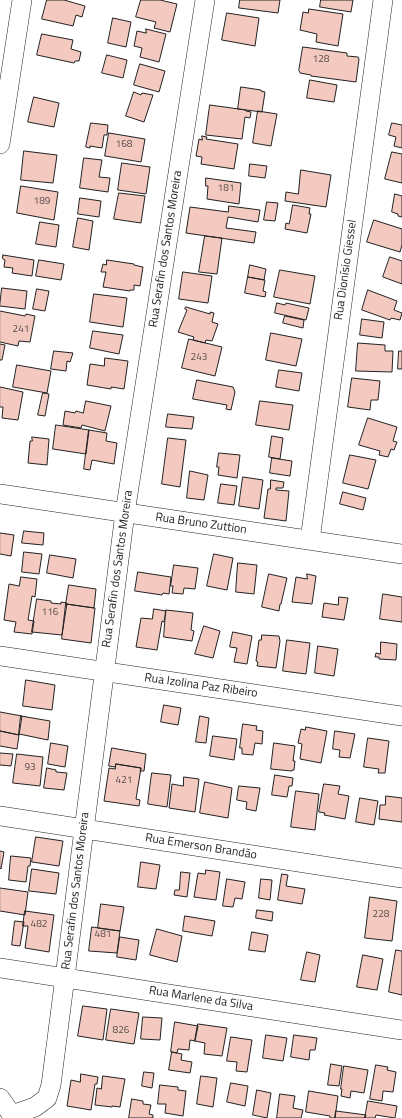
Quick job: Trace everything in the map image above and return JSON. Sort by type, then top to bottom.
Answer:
[{"type":"street","points":[[0,144],[22,0]]},
{"type":"street","name":"Rua Serafin dos Santos Moreira","points":[[12,1117],[34,1107],[47,1098],[51,1085],[125,513],[205,0]]},
{"type":"street","name":"Rua Dionísio Giessel","points":[[310,540],[383,0]]},
{"type":"street","name":"Rua Bruno Zuttion","points":[[0,494],[402,554]]},
{"type":"street","name":"Rua Izolina Paz Ribeiro","points":[[0,656],[402,716]]},
{"type":"street","name":"Rua Emerson Brandão","points":[[0,816],[402,878]]},
{"type":"street","name":"Rua Marlene da Silva","points":[[0,968],[402,1030]]},
{"type":"street","points":[[0,1098],[12,1117]]},
{"type":"building","points":[[47,0],[64,0],[85,6],[82,17],[76,15],[73,26],[42,19]]},
{"type":"building","points":[[141,0],[160,0],[177,4],[170,32],[154,28],[156,22],[136,17]]},
{"type":"building","points":[[240,0],[280,0],[278,13],[239,8]]},
{"type":"building","points":[[321,0],[353,0],[351,12],[320,7]]},
{"type":"building","points":[[309,9],[343,14],[338,46],[316,42],[317,34],[300,30],[303,12],[308,13]]},
{"type":"building","points":[[227,13],[259,18],[255,46],[222,40]]},
{"type":"building","points":[[113,18],[131,22],[126,47],[108,43]]},
{"type":"building","points":[[146,29],[166,34],[159,62],[140,57],[142,48],[134,46],[137,31],[146,33]]},
{"type":"building","points":[[42,34],[73,40],[71,49],[81,52],[79,61],[75,61],[74,63],[37,55]]},
{"type":"building","points":[[303,47],[347,53],[347,56],[358,57],[356,82],[311,76],[300,73],[299,71]]},
{"type":"building","points":[[107,55],[127,60],[123,78],[102,73]]},
{"type":"building","points":[[140,64],[165,71],[159,92],[134,85]]},
{"type":"building","points":[[310,80],[337,85],[334,102],[307,98]]},
{"type":"building","points":[[241,87],[265,92],[262,112],[238,109]]},
{"type":"building","points":[[134,92],[141,95],[142,93],[153,95],[144,122],[126,116]]},
{"type":"building","points":[[34,97],[59,103],[54,127],[28,122]]},
{"type":"building","points":[[210,105],[251,112],[250,118],[245,117],[242,139],[206,135]]},
{"type":"building","points":[[258,111],[277,114],[271,146],[253,143]]},
{"type":"building","points":[[91,123],[108,125],[107,135],[104,135],[102,148],[90,146],[90,148],[86,147]]},
{"type":"building","points":[[392,123],[402,125],[402,148],[394,146],[396,137],[389,135]]},
{"type":"building","points":[[109,133],[145,139],[141,162],[105,156]]},
{"type":"building","points":[[202,136],[207,137],[206,139],[238,144],[234,169],[201,164],[202,157],[196,156],[199,139],[202,140]]},
{"type":"building","points":[[24,151],[57,155],[53,183],[21,180]]},
{"type":"building","points":[[392,152],[402,154],[402,183],[385,179]]},
{"type":"building","points":[[84,158],[102,160],[99,177],[110,178],[108,192],[80,188]]},
{"type":"building","points":[[122,163],[150,167],[146,194],[118,190]]},
{"type":"building","points":[[250,164],[267,166],[265,178],[249,176]]},
{"type":"building","points":[[301,170],[331,175],[326,207],[285,201],[286,192],[298,194]]},
{"type":"building","points":[[206,178],[241,183],[239,204],[207,199],[208,186],[206,186]]},
{"type":"building","points":[[21,186],[58,192],[54,220],[17,213]]},
{"type":"building","points":[[119,193],[145,196],[141,223],[114,219]]},
{"type":"building","points":[[395,194],[402,196],[402,217],[392,212]]},
{"type":"building","points":[[80,198],[101,201],[99,217],[78,214]]},
{"type":"building","points":[[267,202],[278,203],[275,221],[264,220]]},
{"type":"building","points":[[293,205],[310,208],[309,214],[311,214],[307,233],[285,229],[286,223],[289,224]]},
{"type":"building","points":[[229,206],[260,210],[258,222],[228,217],[226,228],[256,232],[254,243],[186,233],[190,207],[228,212]]},
{"type":"building","points":[[78,218],[93,221],[89,250],[73,247]]},
{"type":"building","points":[[374,220],[402,229],[402,245],[400,252],[367,242]]},
{"type":"building","points":[[40,222],[59,225],[56,247],[36,244]]},
{"type":"building","points":[[205,236],[222,238],[217,274],[199,272]]},
{"type":"building","points":[[3,255],[34,260],[32,276],[12,273],[13,268],[4,267],[5,260],[3,259]]},
{"type":"building","points":[[390,257],[402,261],[402,284],[383,277]]},
{"type":"building","points":[[39,260],[64,264],[61,280],[36,276]]},
{"type":"building","points":[[107,260],[134,264],[143,267],[140,286],[134,285],[134,290],[130,291],[103,287],[106,272],[101,272],[103,264],[106,265]]},
{"type":"building","points":[[250,265],[266,269],[264,280],[248,277]]},
{"type":"building","points":[[280,270],[315,276],[310,304],[274,297]]},
{"type":"building","points":[[183,272],[212,276],[208,303],[179,299]]},
{"type":"building","points":[[248,277],[265,280],[263,291],[266,292],[265,297],[245,293]]},
{"type":"building","points":[[2,288],[27,291],[25,309],[0,306]]},
{"type":"building","points":[[37,289],[49,291],[45,311],[33,309]]},
{"type":"building","points":[[368,290],[397,301],[394,310],[402,313],[400,320],[391,318],[390,320],[362,310]]},
{"type":"building","points":[[94,294],[127,298],[123,327],[90,322]]},
{"type":"building","points":[[277,303],[285,305],[286,303],[309,308],[306,320],[275,313]]},
{"type":"building","points":[[186,307],[210,314],[210,312],[214,313],[212,322],[218,324],[212,341],[206,340],[205,343],[193,340],[194,337],[178,332],[187,310],[185,309]]},
{"type":"building","points":[[0,311],[25,316],[26,314],[35,316],[30,342],[19,341],[18,346],[0,342]]},
{"type":"building","points":[[285,316],[304,320],[303,328],[283,323]]},
{"type":"building","points":[[362,319],[384,322],[382,338],[360,335]]},
{"type":"building","points":[[93,331],[123,335],[119,354],[90,348]]},
{"type":"building","points":[[271,333],[302,339],[296,366],[266,360]]},
{"type":"building","points":[[189,339],[222,347],[215,376],[182,368]]},
{"type":"building","points":[[358,343],[385,345],[385,351],[393,351],[392,372],[356,371]]},
{"type":"building","points":[[0,344],[5,345],[2,360],[0,360]]},
{"type":"building","points":[[54,351],[73,353],[70,362],[67,361],[66,371],[51,369]]},
{"type":"building","points":[[399,351],[402,351],[402,369],[398,369]]},
{"type":"building","points":[[105,358],[128,361],[124,389],[111,387],[111,389],[87,385],[90,364],[104,366]]},
{"type":"building","points":[[17,365],[51,371],[47,393],[13,387]]},
{"type":"building","points":[[279,370],[302,373],[299,391],[276,387]]},
{"type":"building","points":[[352,378],[380,381],[378,400],[371,400],[370,410],[348,407]]},
{"type":"building","points":[[197,380],[233,387],[235,392],[231,410],[226,409],[227,405],[193,399]]},
{"type":"building","points":[[0,387],[23,392],[18,420],[2,418],[3,407],[0,407]]},
{"type":"building","points":[[43,393],[49,394],[45,416],[38,415]]},
{"type":"building","points":[[86,401],[111,406],[105,431],[82,425],[81,428],[63,425],[65,411],[75,413],[76,411],[83,413]]},
{"type":"building","points":[[260,401],[293,405],[289,430],[256,425]]},
{"type":"building","points":[[168,414],[194,417],[192,429],[166,427]]},
{"type":"building","points":[[368,418],[397,427],[393,441],[397,442],[394,450],[391,449],[388,457],[379,455],[380,451],[359,445]]},
{"type":"building","points":[[56,425],[89,430],[86,454],[53,449]]},
{"type":"building","points":[[89,430],[107,433],[106,441],[117,443],[114,464],[92,460],[90,470],[84,469]]},
{"type":"building","points":[[272,436],[283,438],[280,459],[269,457]]},
{"type":"building","points":[[32,437],[49,439],[47,465],[28,463],[30,441],[32,441]]},
{"type":"building","points":[[168,438],[186,440],[180,487],[162,484]]},
{"type":"building","points":[[219,453],[240,455],[237,478],[218,475],[219,467],[217,467]]},
{"type":"building","points":[[350,455],[376,460],[368,489],[343,483]]},
{"type":"building","points":[[272,458],[292,461],[290,476],[270,473]]},
{"type":"building","points":[[190,471],[208,475],[204,500],[187,498]]},
{"type":"building","points":[[243,477],[263,480],[259,509],[239,506]]},
{"type":"building","points":[[271,480],[284,482],[283,488],[276,488],[276,490],[289,491],[286,521],[264,518],[268,489],[270,489]]},
{"type":"building","points":[[221,484],[237,486],[234,505],[218,503]]},
{"type":"building","points":[[343,492],[366,498],[363,510],[340,504]]},
{"type":"building","points":[[24,531],[44,533],[43,545],[22,543]]},
{"type":"building","points":[[0,533],[14,535],[11,556],[0,554]]},
{"type":"building","points":[[24,552],[42,554],[39,574],[22,572]]},
{"type":"building","points":[[214,554],[233,558],[227,590],[207,586]]},
{"type":"building","points":[[50,555],[76,559],[73,578],[47,573]]},
{"type":"building","points":[[238,563],[257,565],[254,594],[236,592]]},
{"type":"building","points":[[174,565],[198,568],[195,589],[184,588],[183,594],[172,593],[173,586],[171,586]]},
{"type":"building","points":[[138,572],[171,577],[169,594],[163,593],[162,595],[135,591]]},
{"type":"building","points":[[269,574],[287,578],[279,611],[262,607]]},
{"type":"building","points":[[307,574],[316,576],[312,604],[292,602],[296,577],[307,579]]},
{"type":"building","points":[[21,577],[37,579],[35,597],[32,596],[28,620],[34,621],[32,634],[14,632],[16,622],[4,620],[9,584],[19,586]]},
{"type":"building","points":[[69,585],[96,589],[94,608],[66,604]]},
{"type":"building","points":[[383,594],[402,597],[402,622],[380,619]]},
{"type":"building","points":[[339,597],[348,598],[344,620],[322,617],[324,603],[338,605]]},
{"type":"building","points":[[37,599],[51,601],[51,603],[67,603],[62,635],[32,632]]},
{"type":"building","points":[[66,604],[95,608],[91,643],[62,639]]},
{"type":"building","points":[[154,609],[166,611],[164,622],[162,621],[157,650],[136,647],[141,618],[152,619]]},
{"type":"building","points":[[166,610],[193,613],[191,630],[194,631],[192,641],[164,637]]},
{"type":"building","points":[[204,626],[220,631],[213,658],[195,654]]},
{"type":"building","points":[[233,632],[252,636],[247,664],[234,662],[237,648],[230,647]]},
{"type":"building","points":[[262,635],[279,636],[280,641],[276,668],[257,666],[258,662],[256,661],[259,640],[261,640]]},
{"type":"building","points":[[287,640],[310,643],[306,674],[283,671]]},
{"type":"building","points":[[381,642],[397,644],[396,660],[379,659],[379,657],[375,657],[376,653],[380,654]]},
{"type":"building","points":[[318,646],[338,649],[334,676],[315,673]]},
{"type":"building","points":[[26,680],[55,685],[52,710],[23,706]]},
{"type":"building","points":[[164,705],[181,708],[178,725],[161,722]]},
{"type":"building","points":[[0,712],[22,716],[19,735],[0,731]]},
{"type":"building","points":[[21,716],[50,721],[48,740],[19,734]]},
{"type":"building","points":[[200,716],[209,718],[206,743],[196,742]]},
{"type":"building","points":[[243,724],[257,726],[256,730],[263,731],[262,744],[255,743],[253,755],[242,754],[242,748],[240,748]]},
{"type":"building","points":[[306,727],[327,731],[321,763],[300,759],[302,744],[298,743],[301,729],[305,730]]},
{"type":"building","points":[[0,731],[19,735],[17,749],[0,746]]},
{"type":"building","points":[[335,731],[355,734],[350,758],[339,757],[340,750],[333,749]]},
{"type":"building","points":[[213,736],[237,739],[234,760],[210,756]]},
{"type":"building","points":[[368,738],[389,741],[385,773],[378,773],[379,769],[364,767]]},
{"type":"building","points":[[51,743],[68,746],[65,767],[48,764]]},
{"type":"building","points":[[274,743],[295,746],[293,761],[295,761],[294,770],[271,769]]},
{"type":"building","points":[[112,748],[146,754],[144,771],[140,771],[141,768],[116,764],[115,767],[109,766]]},
{"type":"building","points":[[0,753],[13,754],[11,766],[0,765]]},
{"type":"building","points":[[17,754],[43,757],[40,786],[13,783]]},
{"type":"building","points":[[116,764],[141,768],[136,799],[140,800],[139,806],[104,801],[109,768],[115,769]]},
{"type":"building","points":[[47,768],[56,770],[56,772],[67,773],[64,790],[44,788]]},
{"type":"building","points":[[152,773],[171,775],[167,807],[148,804]]},
{"type":"building","points":[[275,775],[293,778],[292,786],[289,786],[287,797],[272,795]]},
{"type":"building","points":[[184,777],[199,779],[195,812],[169,808],[172,784],[183,786]]},
{"type":"building","points":[[205,782],[232,788],[228,818],[200,813]]},
{"type":"building","points":[[324,784],[340,786],[338,794],[349,796],[345,819],[324,815],[325,813],[319,812]]},
{"type":"building","points":[[239,786],[260,788],[256,811],[246,809],[247,802],[237,800]]},
{"type":"building","points":[[296,791],[319,794],[315,830],[291,827]]},
{"type":"building","points":[[386,796],[402,798],[402,822],[379,819],[380,805],[385,805]]},
{"type":"building","points":[[360,798],[378,801],[374,825],[356,822]]},
{"type":"building","points":[[36,837],[63,841],[59,866],[32,862]]},
{"type":"building","points":[[0,851],[4,852],[1,869],[0,868]]},
{"type":"building","points":[[11,856],[31,858],[30,866],[28,866],[26,882],[9,880]]},
{"type":"building","points":[[141,862],[160,865],[156,889],[138,887]]},
{"type":"building","points":[[32,869],[59,873],[56,894],[29,891]]},
{"type":"building","points":[[206,870],[220,872],[216,900],[194,897],[198,873],[205,874]]},
{"type":"building","points":[[181,872],[190,873],[187,897],[174,895],[175,890],[179,890]]},
{"type":"building","points":[[282,874],[288,875],[286,886],[305,889],[302,904],[278,900]]},
{"type":"building","points":[[227,879],[245,882],[242,899],[235,898],[233,907],[223,906]]},
{"type":"building","points":[[261,879],[272,880],[270,900],[259,898]]},
{"type":"building","points":[[0,888],[28,892],[25,915],[0,911]]},
{"type":"building","points":[[370,897],[397,901],[392,941],[365,938]]},
{"type":"building","points":[[101,904],[124,907],[120,931],[98,928]]},
{"type":"building","points":[[257,910],[273,912],[272,921],[256,918]]},
{"type":"building","points":[[25,911],[54,915],[49,952],[25,948],[28,926],[23,926]]},
{"type":"building","points":[[185,916],[215,921],[212,936],[183,931]]},
{"type":"building","points":[[15,921],[24,922],[20,946],[12,945]]},
{"type":"building","points":[[92,927],[120,931],[117,953],[89,951]]},
{"type":"building","points":[[157,929],[182,936],[177,962],[150,955]]},
{"type":"building","points":[[252,932],[268,935],[265,952],[249,950]]},
{"type":"building","points":[[120,937],[139,940],[136,960],[117,957]]},
{"type":"building","points":[[396,950],[402,951],[402,995],[389,992]]},
{"type":"building","points":[[307,952],[320,955],[315,982],[301,980]]},
{"type":"building","points":[[363,955],[383,959],[377,990],[357,987]]},
{"type":"building","points":[[83,1006],[107,1009],[103,1040],[78,1036]]},
{"type":"building","points":[[111,1009],[139,1013],[134,1044],[106,1040]]},
{"type":"building","points":[[143,1017],[162,1018],[160,1040],[141,1039]]},
{"type":"building","points":[[175,1022],[198,1026],[195,1041],[190,1040],[189,1050],[178,1049],[177,1053],[171,1052]]},
{"type":"building","points":[[198,1024],[227,1028],[222,1056],[204,1054],[205,1043],[195,1041]]},
{"type":"building","points":[[266,1035],[287,1038],[283,1061],[263,1058]]},
{"type":"building","points":[[294,1035],[317,1038],[315,1050],[310,1050],[309,1060],[291,1057]]},
{"type":"building","points":[[231,1037],[252,1040],[247,1072],[236,1071],[237,1062],[227,1061]]},
{"type":"building","points":[[172,1052],[182,1054],[181,1060],[192,1062],[190,1073],[169,1070]]},
{"type":"building","points":[[331,1064],[342,1066],[339,1086],[328,1085]]},
{"type":"building","points":[[376,1065],[388,1067],[387,1070],[396,1072],[393,1092],[383,1091],[382,1101],[370,1099]]},
{"type":"building","points":[[344,1066],[368,1070],[364,1093],[351,1091],[350,1098],[341,1096]]},
{"type":"building","points":[[144,1072],[154,1073],[152,1088],[142,1086]]},
{"type":"building","points":[[81,1074],[98,1077],[97,1084],[95,1084],[91,1110],[67,1106],[71,1080],[80,1082]]},
{"type":"building","points":[[103,1076],[125,1079],[120,1107],[95,1105],[97,1088],[101,1089]]},
{"type":"building","points":[[201,1076],[217,1078],[213,1107],[197,1104]]},
{"type":"building","points":[[231,1083],[248,1086],[245,1106],[227,1102]]},
{"type":"building","points":[[160,1085],[178,1087],[178,1090],[186,1091],[183,1116],[165,1113],[166,1104],[158,1104]]},
{"type":"building","points":[[257,1090],[271,1093],[267,1118],[253,1115]]},
{"type":"building","points":[[309,1091],[338,1096],[335,1118],[306,1112]]},
{"type":"building","points":[[280,1094],[295,1096],[293,1108],[303,1110],[301,1118],[277,1118]]},
{"type":"building","points":[[132,1099],[143,1101],[143,1104],[151,1105],[149,1114],[153,1115],[153,1118],[129,1118]]},
{"type":"building","points":[[368,1101],[397,1106],[395,1118],[376,1115],[375,1118],[365,1118]]},
{"type":"building","points":[[336,1111],[366,1115],[365,1118],[335,1118]]}]
